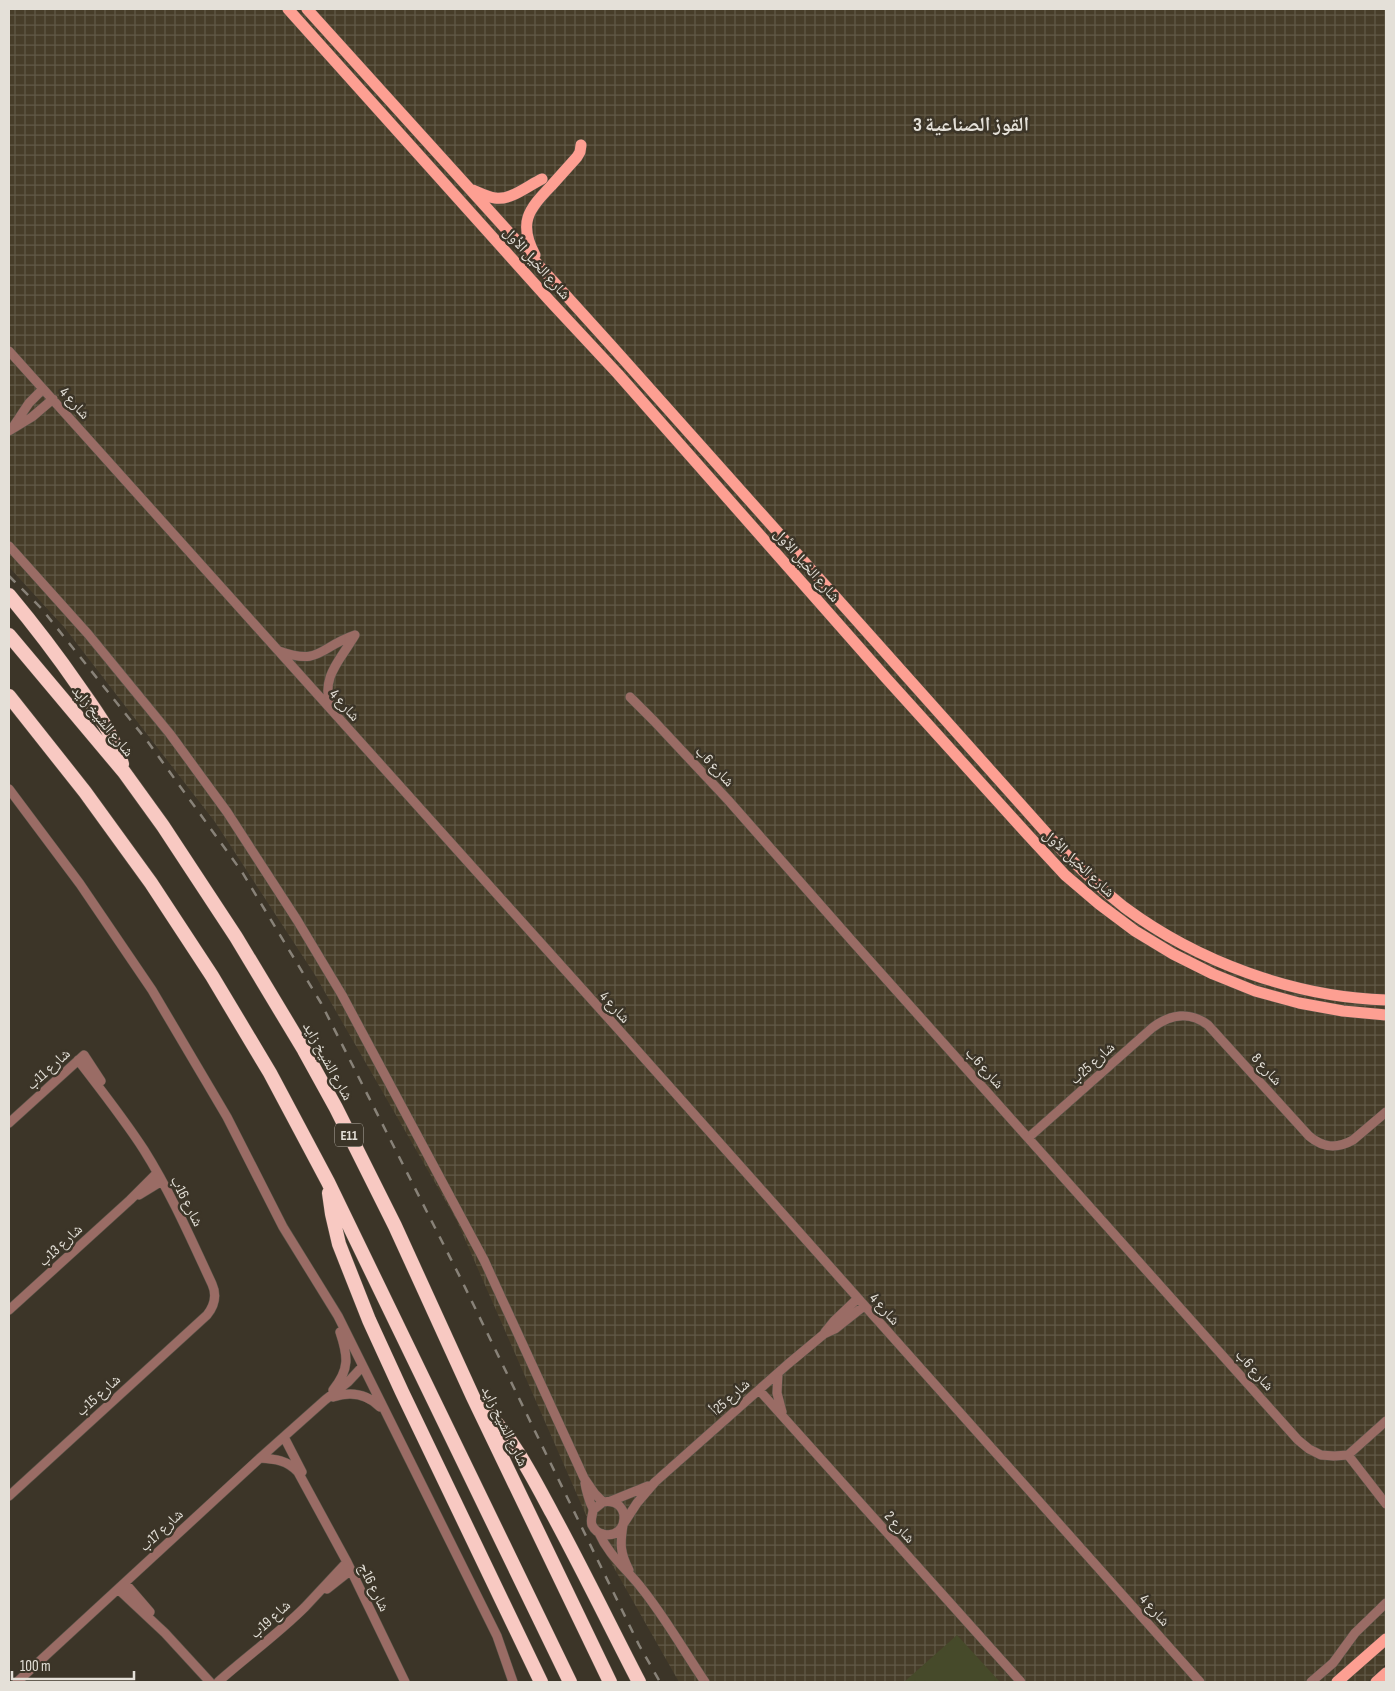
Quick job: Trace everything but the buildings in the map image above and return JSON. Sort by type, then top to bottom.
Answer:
[{"type":"highway","points":[[9,595],[60,660],[101,719],[115,745],[124,772]]},
{"type":"highway","name":"شارع الشيخ زايد","points":[[9,635],[124,772],[205,889],[271,993],[366,1167],[473,1398],[610,1682]]},
{"type":"highway","points":[[9,696],[85,792],[182,929],[242,1024],[270,1073],[328,1182],[570,1682]]},
{"type":"highway","points":[[328,1182],[332,1214],[340,1244],[369,1320],[540,1682]]},
{"type":"highway","points":[[473,1398],[497,1423],[522,1459],[561,1530],[639,1682]]},
{"type":"main road","name":"شارع الخيل الأول","points":[[288,9],[618,374],[886,678],[1065,874],[1099,904],[1135,931],[1173,954],[1213,974],[1255,990],[1298,1003],[1343,1011],[1386,1015]]},
{"type":"main road","name":"شارع الخيل الأول","points":[[307,9],[545,272],[1057,845],[1092,879],[1141,918],[1176,940],[1212,958],[1251,974],[1293,986],[1336,995],[1386,1000]]},
{"type":"main road","points":[[545,272],[528,239],[527,219],[536,201],[578,157],[581,145]]},
{"type":"main road","points":[[469,188],[490,197],[504,198],[512,196],[542,179]]},
{"type":"main road","points":[[1337,1682],[1386,1639]]},
{"type":"main road","points":[[1376,1682],[1386,1673]]},
{"type":"street","name":"شارع 4","points":[[9,351],[1200,1682]]},
{"type":"street","points":[[11,429],[29,403],[43,389]]},
{"type":"street","points":[[11,429],[32,417],[53,399]]},
{"type":"street","points":[[9,546],[88,634],[170,734],[232,820],[297,920],[342,995],[484,1260],[584,1478],[595,1494],[607,1501],[618,1504],[623,1511],[624,1524],[620,1545],[621,1552],[633,1577]]},
{"type":"street","points":[[278,651],[297,657],[313,656],[355,635],[330,676],[328,691],[332,711]]},
{"type":"street","name":"شارع 6ب","points":[[630,697],[728,800],[1298,1440],[1309,1449],[1321,1455],[1348,1455]]},
{"type":"street","points":[[9,788],[80,884],[152,990],[234,1129],[283,1227],[332,1306],[386,1413],[497,1636],[513,1682]]},
{"type":"street","name":"شارع 25ب","points":[[1028,1138],[1152,1028],[1164,1020],[1177,1015]]},
{"type":"street","name":"شارع 8","points":[[1177,1015],[1194,1017],[1208,1025],[1309,1136],[1320,1144],[1341,1146],[1353,1140],[1386,1112]]},
{"type":"street","name":"شارع 16ب","points":[[81,1058],[145,1151],[173,1202],[214,1288],[214,1302],[207,1315]]},
{"type":"street","name":"شارع 11ب","points":[[9,1123],[81,1058]]},
{"type":"street","name":"شارع 13ب","points":[[9,1310],[130,1200],[159,1177]]},
{"type":"street","name":"شارع 25أ","points":[[655,1482],[824,1334],[831,1324],[860,1303]]},
{"type":"street","name":"شارع 17ب","points":[[326,1400],[342,1377],[346,1360],[345,1348],[332,1306]]},
{"type":"street","name":"شارع 15ب","points":[[9,1496],[207,1315]]},
{"type":"street","name":"شارع 17ب","points":[[21,1681],[260,1458],[348,1382],[362,1367]]},
{"type":"street","points":[[778,1373],[778,1400],[785,1420]]},
{"type":"street","name":"شارع 2","points":[[759,1390],[1021,1682]]},
{"type":"street","name":"شارع 17ب","points":[[326,1400],[346,1394],[358,1394],[370,1399],[386,1413]]},
{"type":"street","points":[[1386,1420],[1348,1455],[1386,1504]]},
{"type":"street","name":"شارع 16ج","points":[[284,1437],[316,1504]]},
{"type":"street","name":"شارع 16ج","points":[[260,1458],[281,1460],[293,1467],[316,1504],[349,1566],[405,1682]]},
{"type":"street","points":[[584,1478],[593,1510],[591,1522],[603,1543],[633,1577],[669,1625],[705,1682]]},
{"type":"street","points":[[593,1510],[607,1501],[631,1494],[655,1482]]},
{"type":"street","points":[[599,1533],[610,1535],[615,1533],[624,1524],[637,1503],[655,1482]]},
{"type":"street","name":"شاع 19ب","points":[[227,1682],[253,1653],[349,1566]]},
{"type":"street","points":[[121,1586],[158,1621],[165,1633],[210,1682]]},
{"type":"street","points":[[1311,1682],[1333,1663],[1355,1633],[1386,1603]]},
{"type":"street","name":"شاع 19ب","points":[[218,1682],[242,1660],[253,1653]]},
{"type":"shaded area","name":"القوز الصناعية 3","points":[[9,9],[1386,9],[1386,1664],[1367,1682],[679,1682],[593,1531],[456,1219],[315,975],[215,822],[64,627],[9,567]]},
{"type":"green space","points":[[957,1635],[1000,1682],[904,1682]]},
{"type":"railway","points":[[9,576],[41,608],[148,742],[242,872],[321,1003],[460,1277],[639,1645],[660,1682]]},
{"type":"district","name":"القوز الصناعية 3","points":[[971,124]]}]
